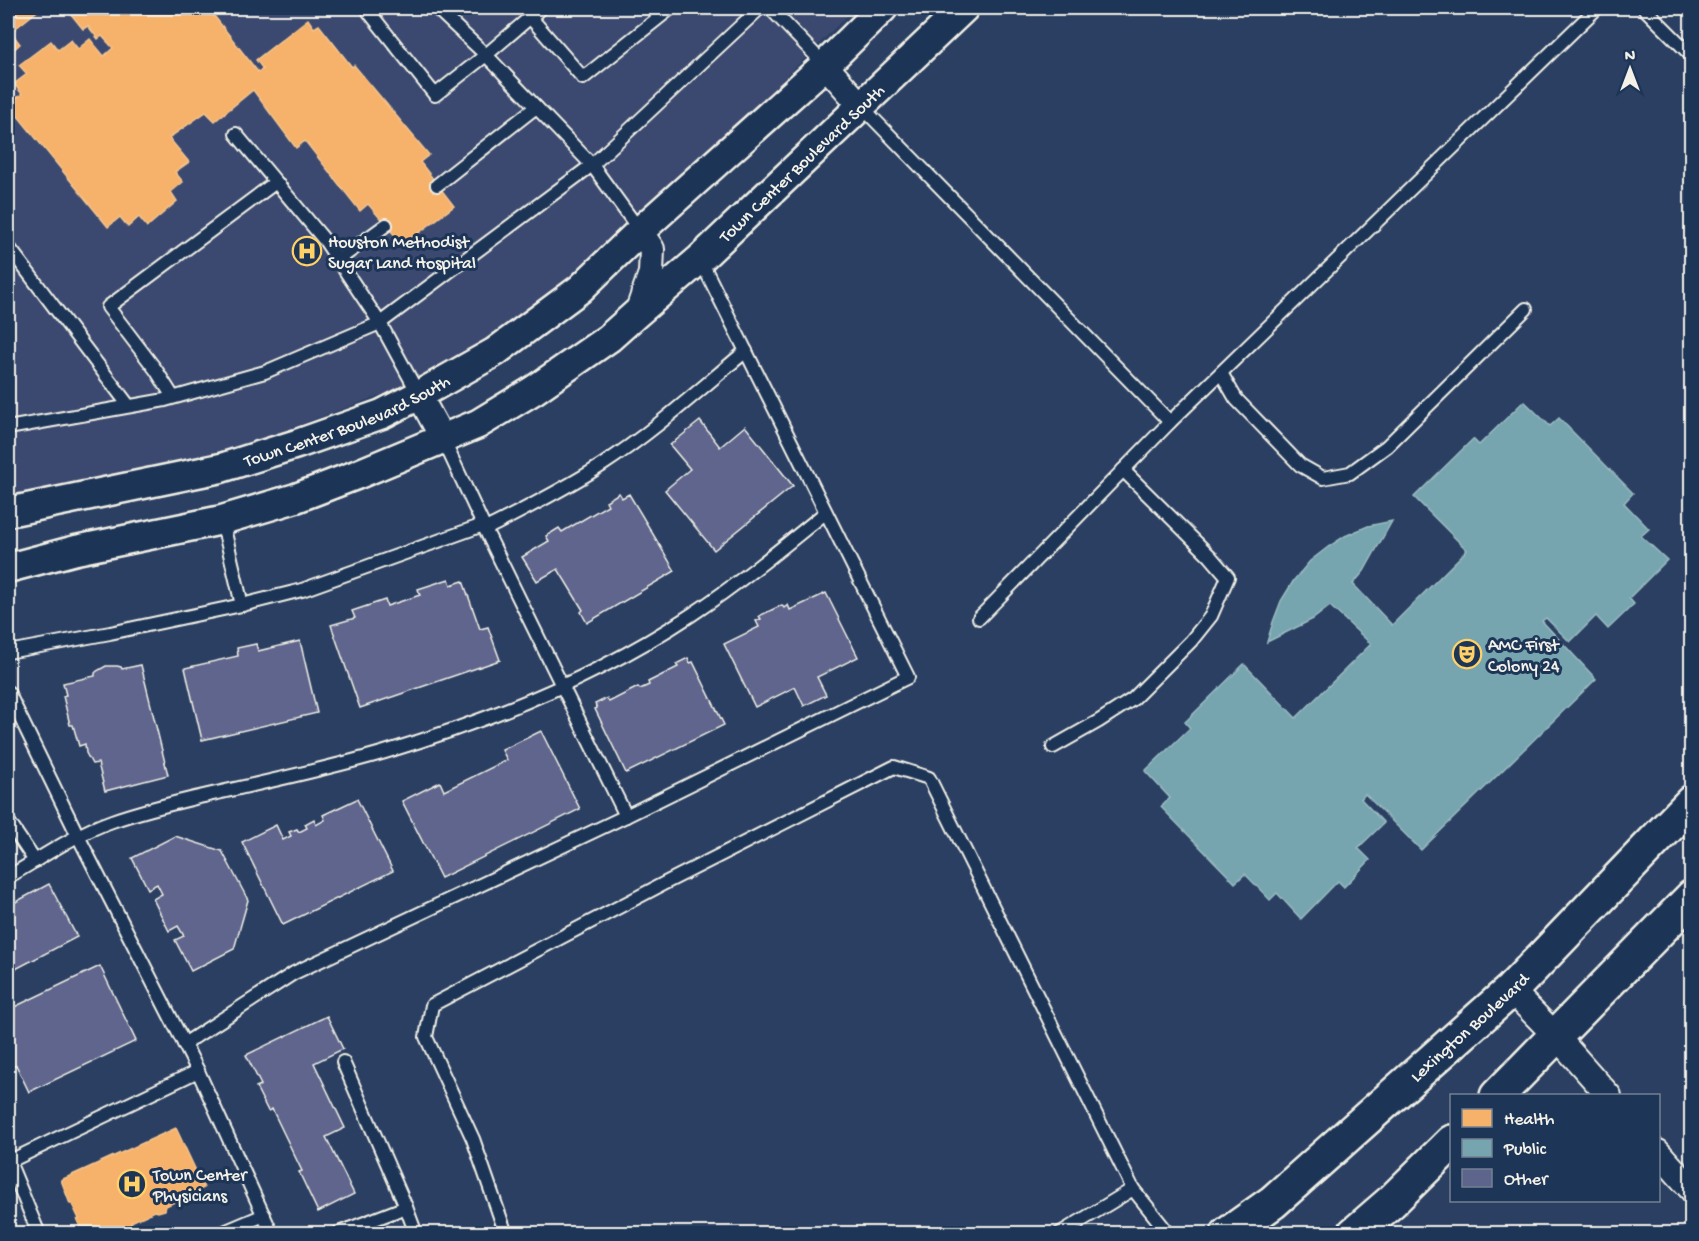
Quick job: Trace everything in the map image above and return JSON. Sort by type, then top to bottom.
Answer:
[{"type":"main road","name":"Lexington Boulevard","points":[[1228,1233],[1273,1202],[1511,990],[1692,802]]},
{"type":"main road","points":[[1498,1094],[1692,897]]},
{"type":"main road","points":[[1354,1233],[1391,1202],[1450,1144]]},
{"type":"street","name":"Town Center Boulevard South","points":[[8,512],[221,468],[297,444],[382,414],[495,352],[580,289],[640,231],[825,65],[883,8]]},
{"type":"street","name":"Town Center Boulevard South","points":[[8,568],[76,550],[222,520],[296,498],[478,424],[534,390],[609,338],[700,259],[964,8]]},
{"type":"street","points":[[825,65],[861,106]]},
{"type":"street","points":[[638,313],[651,273],[652,249],[640,231]]},
{"type":"street","points":[[419,395],[443,439]]},
{"type":"street","points":[[1511,990],[1608,1094]]},
{"type":"street","points":[[1660,1153],[1692,1190]]},
{"type":"lane","points":[[374,8],[369,12],[435,95],[486,56],[541,8]]},
{"type":"lane","points":[[436,8],[592,165],[640,231]]},
{"type":"lane","points":[[530,17],[583,78],[670,8]]},
{"type":"lane","points":[[8,428],[173,397],[265,372],[380,323],[592,165],[760,8]]},
{"type":"lane","points":[[770,8],[825,65]]},
{"type":"lane","points":[[979,618],[1170,422],[1597,8]]},
{"type":"lane","points":[[1644,8],[1692,56]]},
{"type":"lane","points":[[861,106],[1170,422]]},
{"type":"lane","points":[[437,185],[536,107]]},
{"type":"lane","points":[[236,134],[326,242],[380,323],[419,395]]},
{"type":"lane","points":[[173,397],[156,370],[108,307],[276,182]]},
{"type":"lane","points":[[338,260],[386,225]]},
{"type":"lane","points":[[8,246],[129,406]]},
{"type":"lane","points":[[184,1044],[294,973],[626,816],[908,677],[700,259]]},
{"type":"lane","points":[[1221,373],[1236,399],[1300,465],[1323,478],[1350,473],[1387,446],[1526,309]]},
{"type":"lane","points":[[8,652],[110,633],[302,590],[484,527],[535,504],[603,465],[643,436],[746,351]]},
{"type":"lane","points":[[443,439],[626,816]]},
{"type":"lane","points":[[1053,747],[1133,699],[1191,641],[1211,616],[1228,577],[1210,556],[1123,470]]},
{"type":"lane","points":[[8,877],[78,836],[110,821],[148,809],[301,774],[404,746],[457,729],[562,686],[625,654],[690,615],[752,572],[825,513]]},
{"type":"lane","points":[[222,520],[242,605]]},
{"type":"lane","points":[[8,692],[78,836],[198,1071],[272,1233]]},
{"type":"lane","points":[[506,1233],[473,1139],[426,1037],[432,1005],[894,767],[929,778],[1133,1189],[1169,1233]]},
{"type":"lane","points":[[8,821],[35,861]]},
{"type":"lane","points":[[343,1062],[416,1233]]},
{"type":"lane","points":[[39,1233],[8,1162],[198,1071]]},
{"type":"lane","points":[[1059,1233],[1133,1189]]},
{"type":"lane","points":[[336,1233],[406,1207]]},
{"type":"lane","points":[[219,1233],[264,1215]]},
{"type":"shaded area","name":"Houston Methodist Sugar Land Hospital","points":[[8,8],[855,8],[664,198],[550,303],[402,387],[199,462],[8,500]]},
{"type":"building: Health","points":[[8,8],[41,8],[11,32],[20,44],[8,55]]},
{"type":"building: Health","points":[[66,8],[208,8],[258,72],[263,69],[256,60],[308,19],[314,28],[319,25],[352,67],[354,65],[429,155],[420,162],[454,206],[403,245],[368,204],[360,211],[305,141],[296,148],[253,90],[215,121],[206,112],[169,138],[189,162],[175,172],[183,182],[171,192],[177,201],[147,227],[139,217],[128,227],[120,217],[108,227],[8,104],[22,94],[14,84],[27,74],[19,65],[51,41],[58,50],[71,40],[78,49],[90,39],[104,56],[113,48],[102,36],[98,39],[88,26],[83,29]]},
{"type":"building: Health","name":"Town Center Physicians","points":[[176,1128],[204,1188],[166,1206],[165,1210],[155,1211],[131,1222],[134,1228],[122,1234],[83,1234],[77,1220],[79,1219],[70,1204],[61,1180]]},
{"type":"building: Public","name":"AMC First Colony 24","points":[[1524,401],[1550,426],[1559,418],[1633,493],[1624,503],[1649,529],[1641,536],[1667,560],[1629,598],[1634,604],[1608,629],[1596,616],[1570,642],[1546,618],[1542,621],[1596,679],[1421,850],[1365,794],[1361,799],[1384,823],[1358,848],[1370,860],[1344,887],[1338,881],[1301,919],[1277,893],[1270,900],[1245,874],[1235,883],[1161,807],[1170,798],[1145,771],[1190,728],[1185,722],[1244,664],[1296,718],[1371,644],[1330,606],[1313,619],[1267,642],[1281,601],[1294,580],[1310,561],[1345,536],[1368,526],[1392,521],[1364,571],[1353,584],[1392,625],[1467,550],[1414,497],[1473,439],[1479,445]]},
{"type":"building: Other","points":[[700,421],[720,447],[745,426],[793,486],[714,550],[665,490],[690,469],[670,445]]},
{"type":"building: Other","points":[[619,493],[622,498],[629,494],[675,571],[587,623],[581,612],[583,610],[558,569],[537,581],[522,557],[549,541],[546,536],[559,528],[562,532],[608,505],[606,501]]},
{"type":"building: Other","points":[[449,579],[451,585],[463,581],[480,629],[488,627],[500,660],[360,708],[331,625],[355,618],[352,611],[385,600],[387,606],[420,595],[418,589]]},
{"type":"building: Other","points":[[826,593],[858,657],[817,677],[826,695],[804,706],[795,687],[755,707],[724,644],[759,627],[756,621],[761,619],[759,616],[782,605],[784,608],[788,605],[790,610]]},
{"type":"building: Other","points":[[300,641],[317,713],[202,740],[185,668],[238,656],[237,648],[256,644],[258,651]]},
{"type":"building: Other","points":[[688,658],[690,663],[693,662],[724,725],[626,773],[595,709],[597,708],[595,704],[607,698],[609,702],[638,687],[640,689],[649,685],[648,682],[678,667],[676,664]]},
{"type":"building: Other","points":[[141,665],[168,775],[105,791],[98,763],[92,764],[86,753],[85,744],[79,746],[73,725],[70,725],[63,696],[66,695],[63,683],[95,676],[97,671],[106,666],[117,666],[122,669]]},
{"type":"building: Other","points":[[541,731],[580,809],[441,878],[402,801],[440,782],[444,791],[507,760],[502,750]]},
{"type":"building: Other","points":[[357,799],[393,871],[283,925],[242,842],[276,825],[283,840],[291,836],[289,832],[297,829],[299,832],[307,828],[305,824],[314,819],[316,825],[325,820],[323,815]]},
{"type":"building: Other","points":[[175,836],[222,851],[248,900],[234,949],[191,971],[175,940],[184,936],[178,926],[169,931],[153,899],[162,894],[157,884],[148,889],[132,858]]},
{"type":"building: Other","points":[[49,884],[77,937],[8,973],[8,906]]},
{"type":"building: Other","points":[[100,966],[136,1041],[29,1092],[16,1065],[8,1069],[8,1010]]},
{"type":"building: Other","points":[[327,1016],[343,1049],[314,1063],[345,1128],[326,1137],[354,1194],[318,1212],[299,1172],[302,1171],[272,1109],[268,1111],[256,1087],[261,1085],[246,1055]]},
{"type":"place","name":"Houston Methodist Sugar Land Hospital","points":[[307,251]]},
{"type":"place","name":"AMC First Colony 24","points":[[1467,654]]},
{"type":"place","name":"Town Center Physicians","points":[[132,1184]]}]
